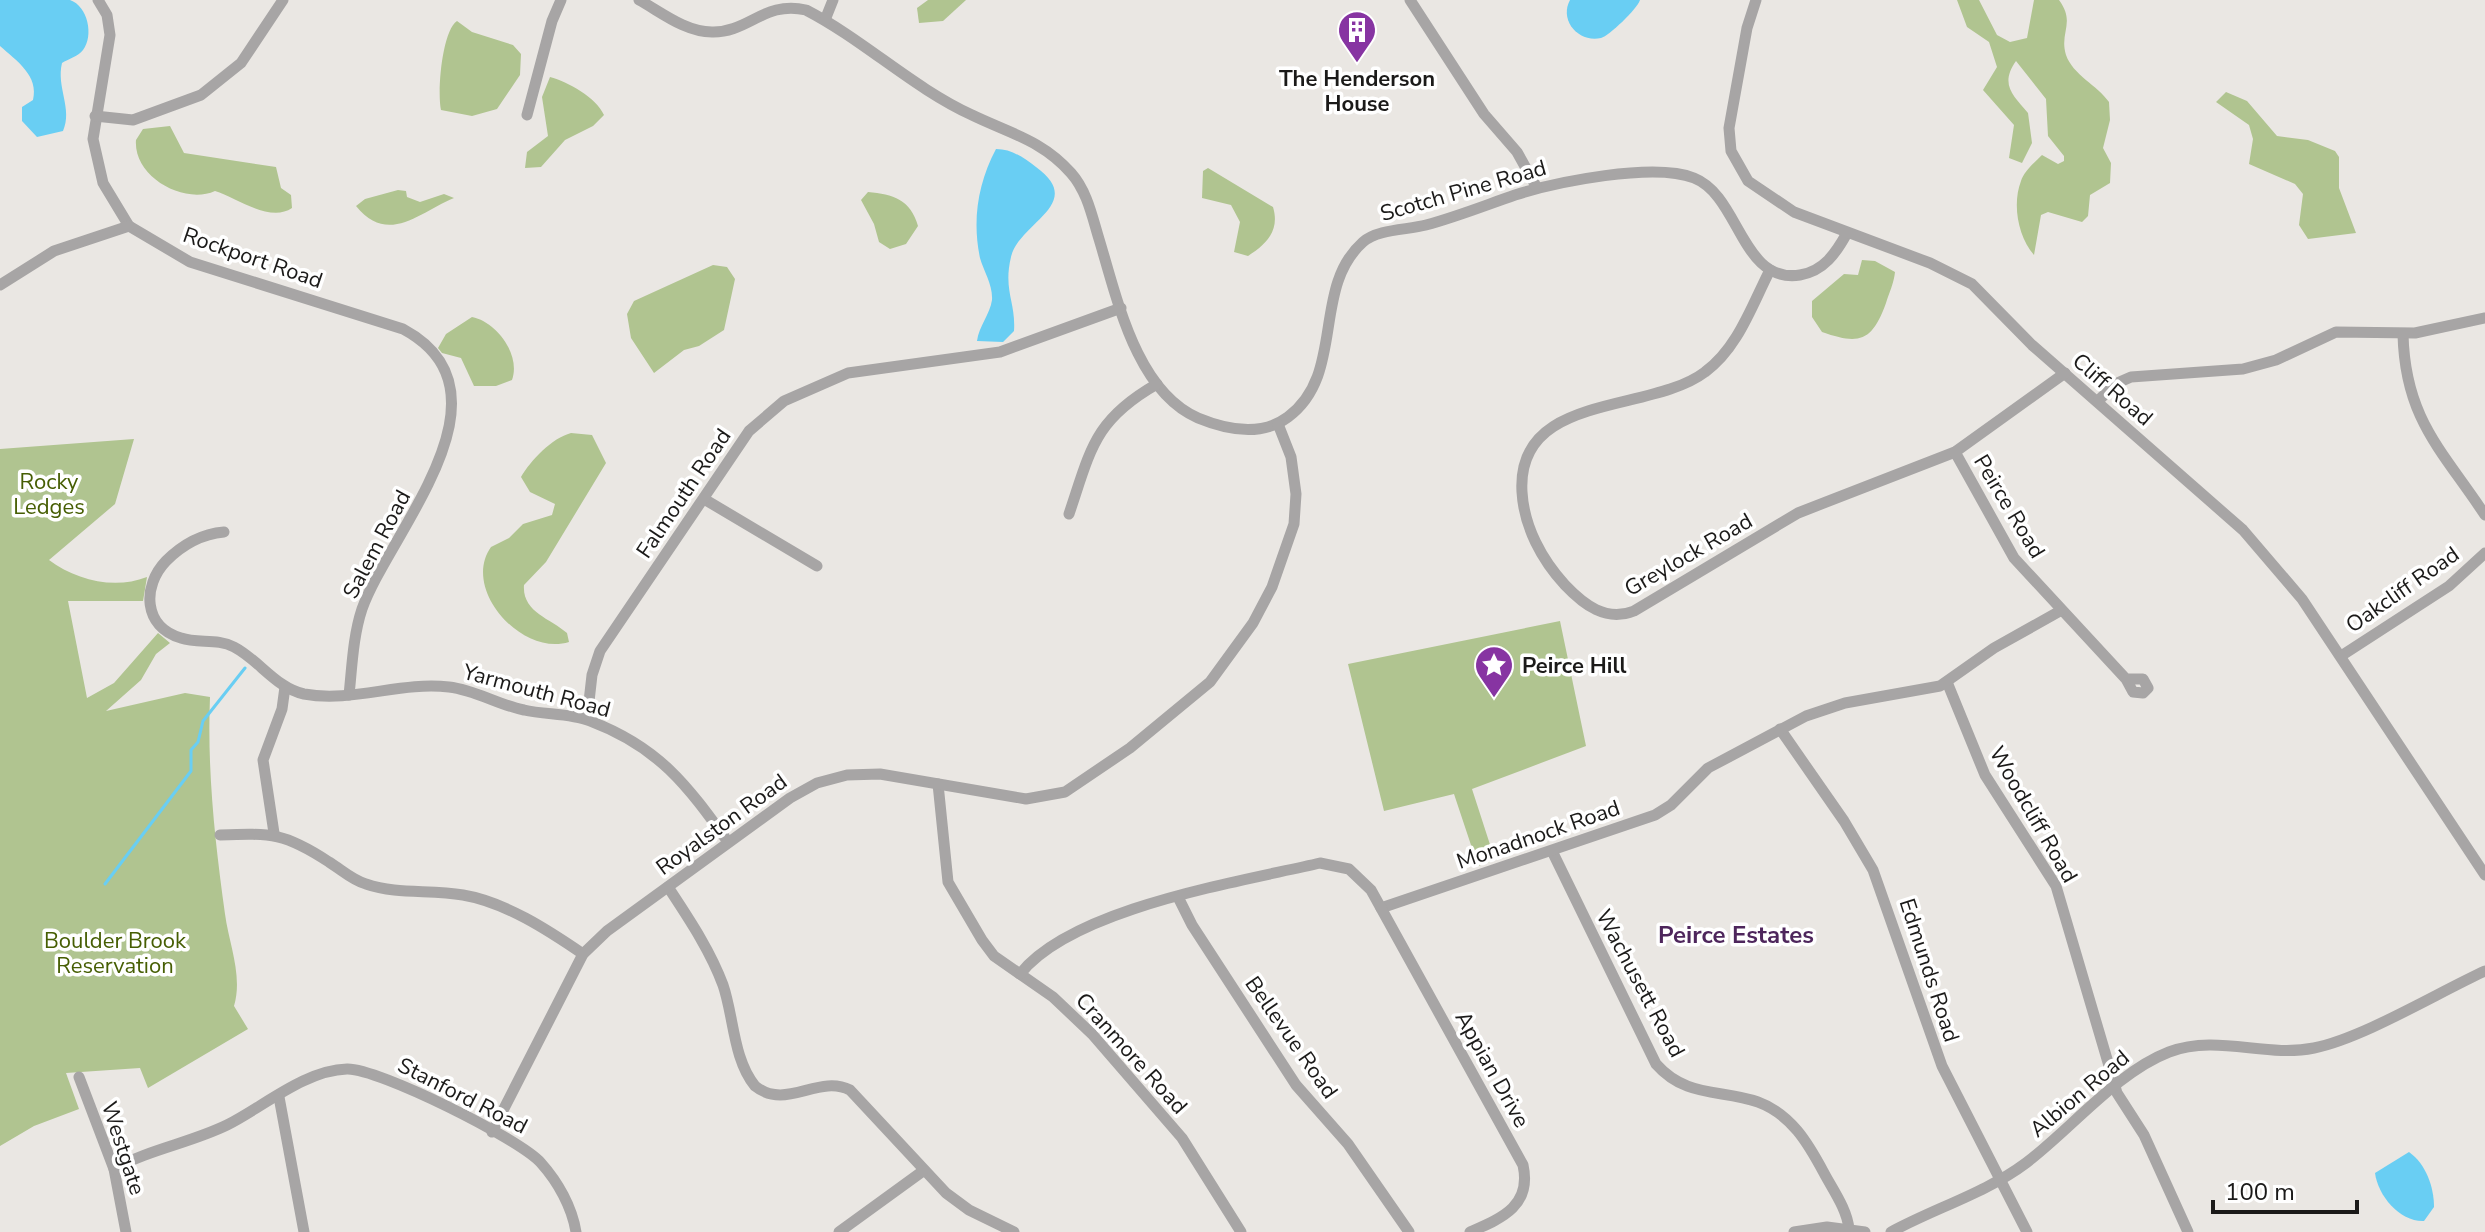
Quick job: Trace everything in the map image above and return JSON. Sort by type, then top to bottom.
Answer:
[{"type":"street","name":"Rockport Road","points":[[98,0],[107,15],[110,35],[93,139],[103,183],[129,226],[190,262],[356,312],[423,340],[436,353],[446,374],[448,415]]},
{"type":"street","points":[[95,116],[133,120],[201,95],[241,63],[283,0]]},
{"type":"street","points":[[527,115],[552,21],[561,0]]},
{"type":"street","points":[[639,0],[671,19],[712,32],[732,29],[777,8],[806,10],[971,115],[1036,141],[1074,176],[1086,198],[1121,308],[1157,384],[1178,408],[1223,427],[1252,431],[1278,424]]},
{"type":"street","points":[[825,20],[833,0]]},
{"type":"street","points":[[1410,0],[1484,114],[1517,152],[1537,188]]},
{"type":"street","name":"Cliff Road","points":[[1756,0],[1731,108],[1731,151],[1744,176],[1764,195],[1794,212],[1930,263],[1972,284],[2065,373],[2263,549],[2341,656],[2485,875]]},
{"type":"street","name":"Scotch Pine Road","points":[[1278,424],[1313,392],[1326,354],[1340,279],[1346,263],[1360,244],[1369,238],[1427,225],[1537,188],[1594,177],[1671,173],[1689,176],[1717,194],[1753,255],[1770,270]]},
{"type":"street","points":[[0,285],[54,251],[129,226]]},
{"type":"street","points":[[1770,270],[1792,276],[1812,272],[1829,261],[1847,233]]},
{"type":"street","name":"Greylock Road","points":[[1770,270],[1734,340],[1704,373],[1667,392],[1571,416],[1551,428],[1534,447],[1522,483],[1528,523],[1546,561],[1576,597],[1590,608],[1605,613],[1631,612],[1798,513],[1955,452]]},
{"type":"street","name":"Falmouth Road","points":[[587,719],[592,675],[600,651],[749,431],[784,401],[820,383],[881,366],[1000,352],[1121,308]]},
{"type":"street","points":[[2098,401],[2119,382],[2140,375],[2254,367],[2320,337],[2342,331],[2403,334],[2485,318]]},
{"type":"street","points":[[2403,334],[2406,363],[2425,429],[2485,515]]},
{"type":"street","name":"Peirce Road","points":[[2065,373],[1955,452],[2010,552],[2060,611],[2126,679]]},
{"type":"street","points":[[1069,514],[1100,429],[1129,401],[1157,384]]},
{"type":"street","name":"Salem Road","points":[[349,695],[362,609],[434,478],[448,415]]},
{"type":"street","name":"Royalston Road","points":[[492,1132],[583,954],[607,931],[795,794],[831,779],[880,774],[1012,798],[1061,793],[1130,748],[1210,682],[1253,623],[1272,587],[1289,541],[1297,490],[1291,457],[1278,424]]},
{"type":"street","points":[[704,499],[817,566]]},
{"type":"street","name":"Yarmouth Road","points":[[224,532],[202,536],[166,561],[153,579],[149,607],[154,619],[171,633],[181,638],[236,648],[285,687],[304,694],[349,695],[449,687],[525,711],[587,719],[657,755],[687,786],[728,842]]},
{"type":"street","name":"Oakcliff Road","points":[[2341,656],[2449,586],[2485,553]]},
{"type":"street","name":"Monadnock Road","points":[[1381,908],[1663,811],[1704,771],[1780,729],[1835,705],[1926,690],[1947,682],[1994,648],[2060,611]]},
{"type":"street","name":"Woodcliff Road","points":[[1947,682],[1985,775],[2058,892],[2115,1088],[2144,1135],[2188,1232]]},
{"type":"street","points":[[274,833],[263,760],[282,709],[285,687]]},
{"type":"street","name":"Edmunds Road","points":[[1780,729],[1850,829],[1873,870],[1942,1066],[2027,1232]]},
{"type":"street","name":"Cranmore Road","points":[[938,784],[938,810],[950,887],[990,951],[1080,1021],[1173,1127],[1241,1232]]},
{"type":"street","points":[[220,835],[274,833],[295,841],[357,881],[397,893],[463,895],[493,903],[558,937],[583,954]]},
{"type":"street","name":"Wachusett Road","points":[[1552,851],[1656,1064],[1687,1088],[1755,1101],[1785,1117],[1810,1147],[1845,1212],[1849,1229]]},
{"type":"street","points":[[1020,974],[1038,956],[1109,916],[1328,862],[1360,876],[1381,908]]},
{"type":"street","points":[[668,887],[715,966],[752,1083],[761,1091],[782,1096],[826,1085],[847,1088],[859,1096],[923,1171],[963,1207],[1014,1232]]},
{"type":"street","name":"Bellevue Road","points":[[1178,897],[1192,925],[1296,1085],[1348,1144],[1409,1232]]},
{"type":"street","name":"Appian Drive","points":[[1381,908],[1523,1165],[1525,1183],[1517,1205],[1505,1216],[1470,1232]]},
{"type":"street","name":"Albion Road","points":[[1891,1232],[2026,1163],[2144,1065],[2183,1048],[2226,1044],[2295,1050],[2327,1045],[2485,971]]},
{"type":"street","name":"Stanford Road","points":[[114,1169],[142,1154],[225,1126],[327,1073],[366,1071],[392,1079],[523,1146],[541,1162],[573,1215],[576,1232]]},
{"type":"street","name":"Westgate","points":[[79,1077],[114,1169],[126,1232]]},
{"type":"street","points":[[279,1097],[304,1232]]},
{"type":"street","points":[[839,1232],[923,1171]]},
{"type":"street","points":[[1794,1232],[1819,1227],[1865,1232]]},
{"type":"green space","points":[[928,0],[966,0],[943,21],[919,23],[917,8]]},
{"type":"green space","points":[[1957,0],[1979,0],[1997,35],[2010,42],[2027,38],[2034,0],[2059,0],[2067,21],[2064,47],[2069,62],[2109,102],[2110,120],[2103,148],[2111,163],[2110,183],[2090,195],[2088,216],[2082,222],[2048,212],[2041,215],[2034,255],[2020,230],[2018,190],[2027,170],[2042,155],[2058,164],[2064,161],[2064,156],[2048,136],[2046,99],[2016,61],[2009,77],[2010,90],[2028,113],[2032,143],[2022,163],[2009,158],[2014,125],[1983,90],[1997,67],[1989,42],[1967,27]]},
{"type":"green space","points":[[457,21],[472,32],[513,45],[521,54],[520,75],[497,109],[472,116],[441,110],[440,77],[444,49]]},
{"type":"green space","points":[[550,77],[581,91],[595,102],[604,115],[593,126],[565,140],[541,167],[525,168],[527,152],[548,136],[542,97]]},
{"type":"green space","points":[[2226,92],[2247,101],[2277,136],[2308,140],[2335,151],[2339,157],[2339,188],[2356,233],[2308,239],[2299,225],[2303,194],[2295,184],[2249,164],[2253,139],[2249,125],[2216,102]]},
{"type":"green space","points":[[170,126],[184,153],[276,167],[281,188],[291,195],[292,208],[274,213],[215,191],[189,194],[163,185],[143,166],[137,153],[136,140],[143,129]]},
{"type":"green space","points":[[1208,168],[1273,207],[1275,223],[1270,236],[1248,256],[1234,252],[1240,222],[1231,205],[1202,198],[1203,171]]},
{"type":"green space","points":[[398,190],[406,191],[407,197],[420,202],[444,194],[454,198],[392,225],[368,218],[356,206],[365,199]]},
{"type":"green space","points":[[868,192],[893,197],[911,210],[918,226],[906,244],[890,249],[879,242],[874,224],[861,200]]},
{"type":"green space","points":[[1862,260],[1875,261],[1895,272],[1881,316],[1863,337],[1846,338],[1822,332],[1812,317],[1812,301],[1844,274],[1858,275]]},
{"type":"green space","points":[[713,265],[727,267],[735,279],[724,330],[699,346],[684,350],[654,373],[631,338],[627,314],[634,301]]},
{"type":"green space","points":[[472,317],[490,325],[505,341],[513,360],[512,380],[496,386],[474,386],[461,358],[442,353],[438,348],[446,334]]},
{"type":"green space","points":[[571,433],[592,435],[606,463],[546,562],[524,585],[527,602],[532,608],[567,633],[569,642],[551,644],[516,630],[501,616],[484,582],[484,564],[491,547],[509,538],[523,524],[552,515],[555,504],[530,492],[521,477],[543,450]]},
{"type":"green space","name":"Boulder Brook Reservation","points":[[134,439],[115,504],[49,560],[71,573],[96,581],[122,583],[147,577],[143,601],[68,601],[87,698],[114,683],[158,633],[170,643],[156,654],[141,680],[106,711],[185,693],[210,697],[213,806],[225,914],[236,972],[234,1006],[248,1029],[148,1088],[140,1068],[66,1073],[79,1109],[34,1126],[0,1146],[0,449]]},
{"type":"green space","name":"Peirce Hill","points":[[1560,621],[1586,746],[1472,789],[1495,860],[1478,866],[1454,794],[1384,811],[1348,664]]},
{"type":"water","points":[[0,0],[70,0],[85,15],[88,30],[86,44],[79,54],[62,63],[61,81],[66,114],[63,131],[37,137],[22,121],[22,107],[33,100],[33,84],[25,70],[0,46]]},
{"type":"water","points":[[1570,0],[1640,0],[1610,32],[1593,39],[1578,33],[1569,22],[1567,8]]},
{"type":"water","points":[[996,149],[1022,157],[1050,180],[1055,192],[1053,203],[1025,233],[1011,257],[1008,279],[1014,331],[1003,342],[977,341],[992,300],[978,244],[978,202]]},
{"type":"water","points":[[2409,1152],[2424,1169],[2432,1192],[2434,1207],[2424,1221],[2407,1217],[2392,1206],[2385,1199],[2375,1173]]},
{"type":"waterway","points":[[105,884],[191,771],[191,750],[198,742],[203,721],[245,668]]},
{"type":"place","name":"The Henderson House","points":[[1357,64]]},
{"type":"place","name":"Peirce Hill","points":[[1494,699]]},
{"type":"district","name":"Peirce Estates","points":[[1736,935]]},
{"type":"park label","name":"Rocky Ledges","points":[[49,494]]}]
